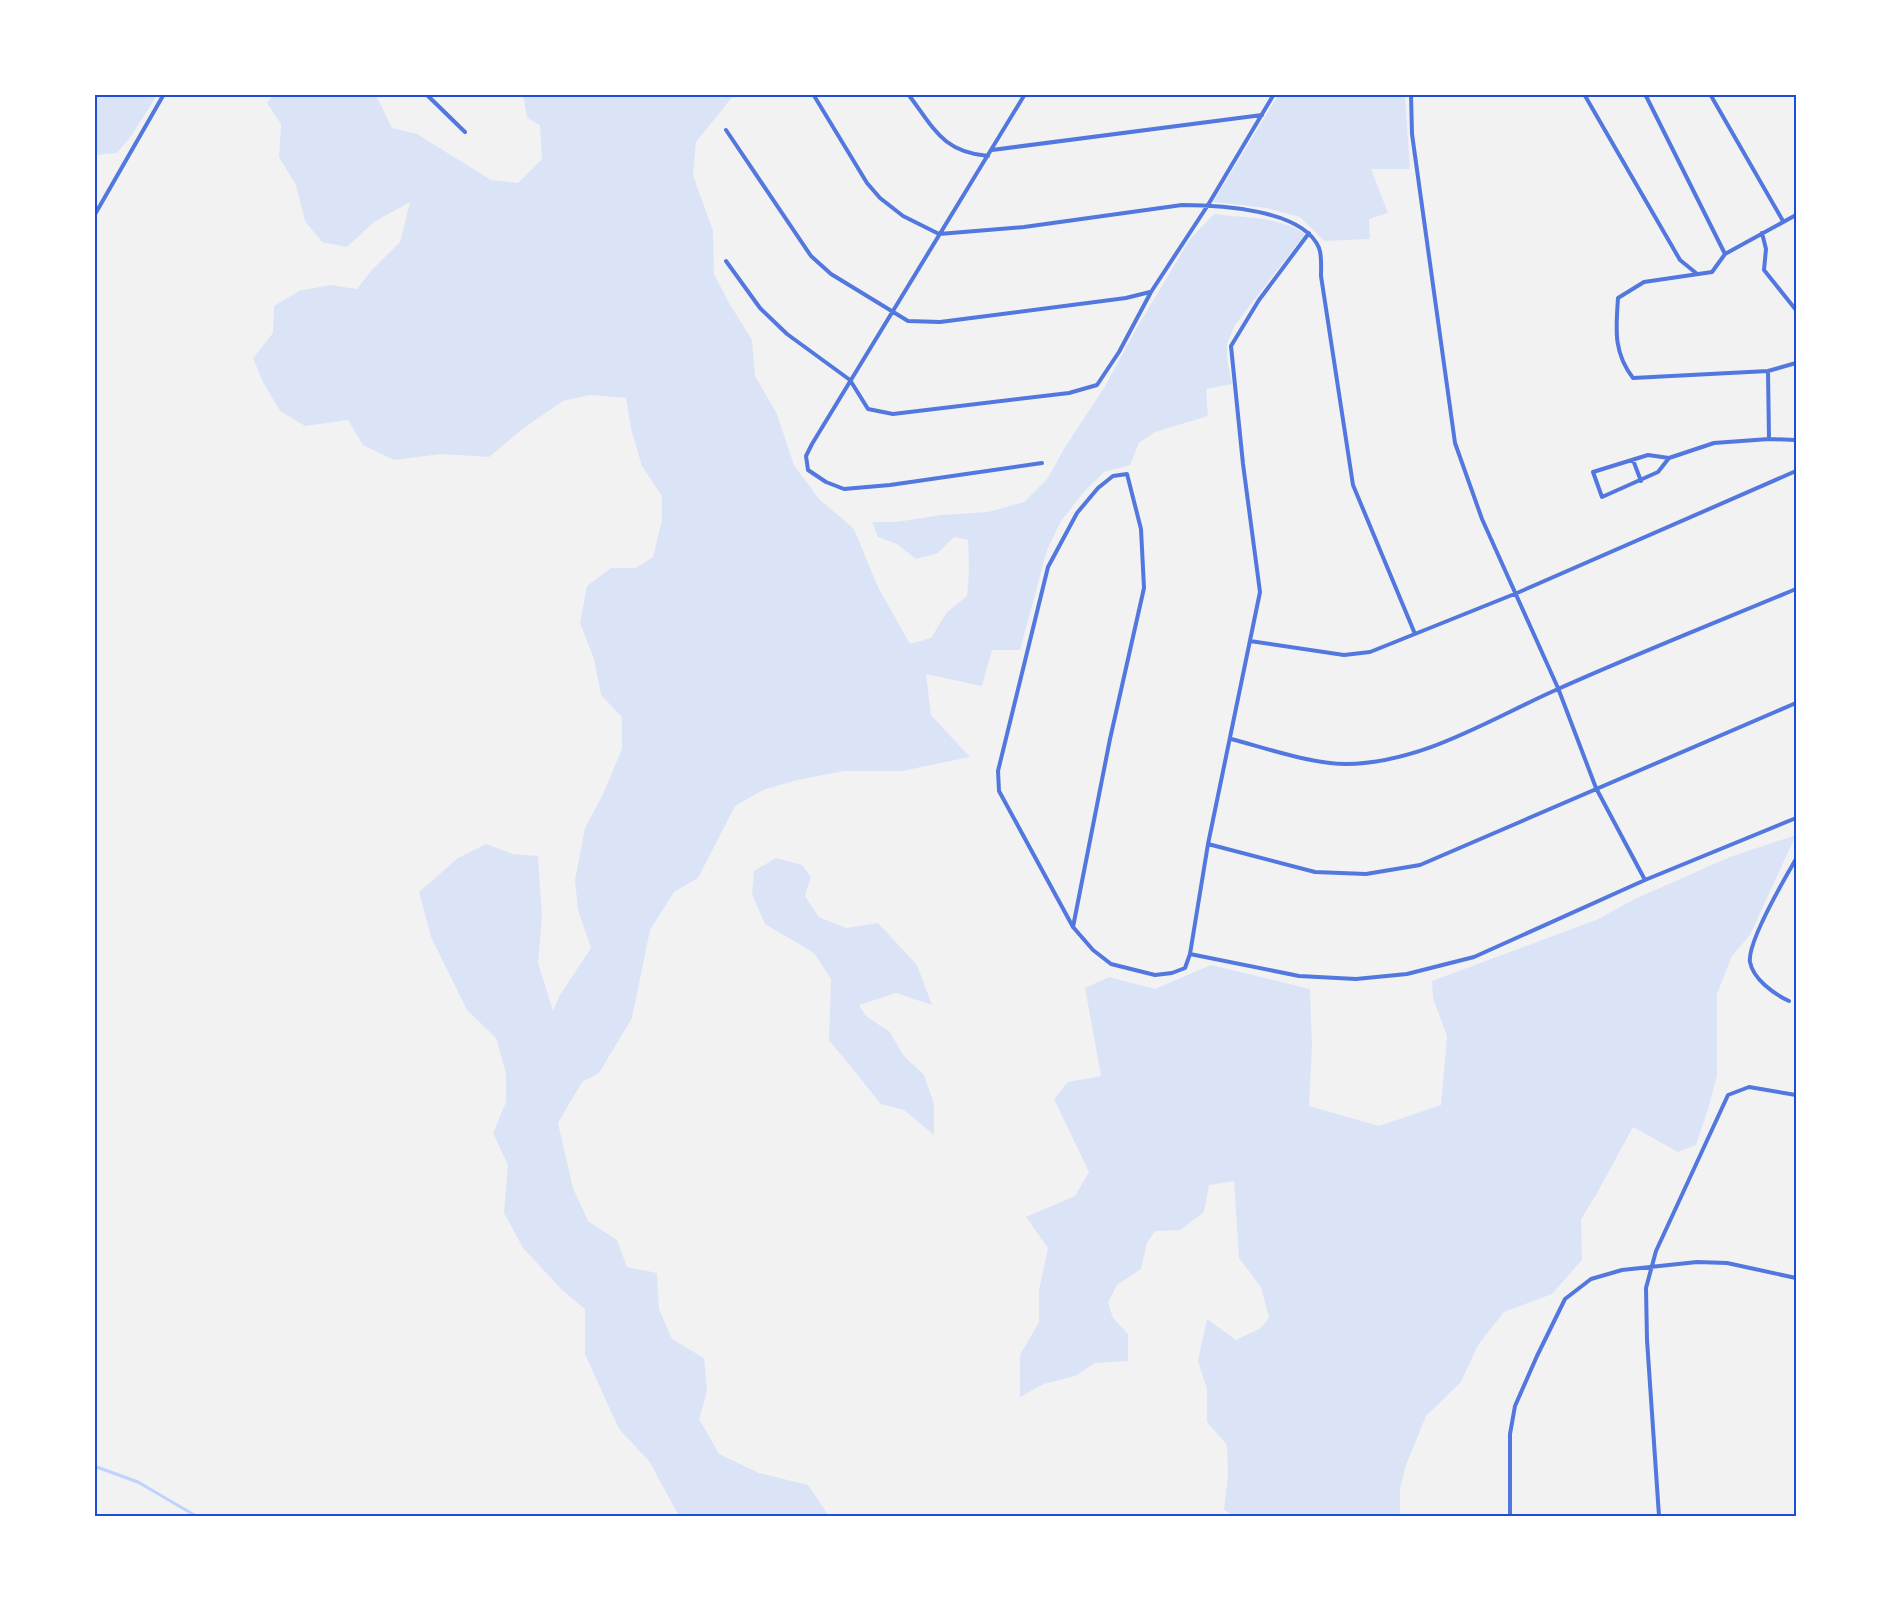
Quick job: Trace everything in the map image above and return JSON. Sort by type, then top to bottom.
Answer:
[{"type":"street","points":[[94,216],[164,94]]},
{"type":"street","points":[[426,94],[465,132]]},
{"type":"street","points":[[813,94],[867,183],[880,198],[903,216],[939,234],[1024,227],[1182,205],[1208,205],[1281,217],[1298,224],[1309,232],[1320,249],[1321,276],[1353,485],[1415,634]]},
{"type":"street","points":[[908,94],[945,142],[960,151],[988,156]]},
{"type":"street","points":[[1025,94],[891,312],[806,456],[808,470],[826,482],[844,489],[890,485],[1042,463]]},
{"type":"street","points":[[726,261],[760,308],[787,334],[850,380],[868,409],[893,414],[1069,393],[1097,385],[1119,352],[1151,292],[1208,205],[1274,94]]},
{"type":"street","points":[[1411,94],[1413,144],[1455,443],[1482,519],[1558,688],[1596,788],[1645,880]]},
{"type":"street","points":[[1584,94],[1680,260],[1696,273]]},
{"type":"street","points":[[1645,94],[1725,254]]},
{"type":"street","points":[[1710,94],[1783,221]]},
{"type":"street","points":[[991,150],[1262,115]]},
{"type":"street","points":[[726,130],[811,256],[831,274],[908,321],[940,322],[1126,298],[1151,292]]},
{"type":"street","points":[[1797,215],[1725,254],[1712,272],[1644,282],[1618,298],[1616,337],[1623,364],[1633,378],[1768,371],[1797,363]]},
{"type":"street","points":[[1073,927],[1110,739],[1144,588],[1141,529],[1127,474],[1113,476],[1098,488],[1077,513],[1048,567],[998,771],[999,791],[1073,927],[1093,950],[1111,964],[1155,975],[1172,973],[1185,968],[1190,954],[1208,844],[1260,592],[1243,464],[1231,346],[1259,300],[1309,232]]},
{"type":"street","points":[[1762,233],[1766,249],[1764,270],[1797,310]]},
{"type":"street","points":[[1768,371],[1769,439]]},
{"type":"street","points":[[1669,458],[1658,472],[1602,497],[1593,472],[1648,455],[1669,458],[1714,442],[1797,440]]},
{"type":"street","points":[[1634,460],[1641,481]]},
{"type":"street","points":[[1250,641],[1344,656],[1370,652],[1517,593],[1797,471]]},
{"type":"street","points":[[1231,739],[1313,759],[1345,764],[1386,760],[1427,750],[1558,688],[1797,589]]},
{"type":"street","points":[[1208,844],[1315,873],[1366,874],[1420,865],[1797,703]]},
{"type":"street","points":[[1190,954],[1225,959],[1299,976],[1356,980],[1407,974],[1474,957],[1645,880],[1797,818]]},
{"type":"street","points":[[1787,822],[1797,823]]},
{"type":"street","points":[[1789,1001],[1766,985],[1752,969],[1750,961],[1756,937],[1797,859]]},
{"type":"street","points":[[1659,1516],[1647,1340],[1646,1288],[1656,1251],[1728,1095],[1749,1087],[1797,1095]]},
{"type":"street","points":[[1510,1516],[1510,1434],[1515,1406],[1565,1299],[1591,1280],[1622,1270],[1652,1266],[1697,1262],[1727,1263],[1797,1278]]},
{"type":"shaded area","points":[[95,94],[157,95],[132,135],[117,153],[95,155]]},
{"type":"shaded area","points":[[273,95],[376,95],[392,128],[417,134],[491,180],[518,183],[542,159],[540,125],[527,118],[523,95],[734,95],[696,142],[693,175],[713,231],[714,274],[752,340],[755,376],[777,414],[794,465],[819,499],[854,529],[878,587],[910,644],[931,638],[947,612],[967,596],[968,540],[954,537],[938,553],[916,559],[897,544],[878,537],[872,522],[896,522],[941,515],[988,512],[1024,502],[1048,478],[1065,447],[1104,388],[1190,239],[1214,214],[1273,221],[1305,234],[1235,325],[1227,344],[1232,384],[1206,389],[1208,416],[1155,432],[1139,443],[1130,465],[1104,472],[1084,492],[1061,521],[1047,550],[1020,650],[992,650],[982,686],[926,674],[931,715],[970,757],[902,771],[844,771],[797,780],[763,790],[735,806],[698,878],[674,892],[650,930],[632,1018],[599,1073],[582,1082],[558,1123],[573,1188],[588,1221],[617,1240],[627,1267],[657,1273],[659,1309],[672,1339],[704,1358],[707,1391],[699,1419],[719,1454],[759,1473],[808,1485],[829,1516],[679,1516],[649,1461],[619,1429],[585,1354],[585,1309],[562,1290],[523,1248],[504,1213],[508,1165],[493,1133],[506,1102],[506,1073],[496,1038],[467,1010],[431,937],[419,892],[458,858],[486,844],[513,854],[538,856],[542,916],[538,963],[553,1011],[560,995],[591,948],[578,910],[575,880],[585,828],[603,794],[622,749],[622,717],[601,695],[594,659],[580,623],[587,586],[611,568],[636,568],[653,557],[662,520],[662,496],[642,466],[631,429],[626,398],[590,395],[563,401],[521,430],[489,457],[441,454],[394,460],[363,445],[348,420],[305,426],[280,411],[263,382],[253,358],[273,333],[274,306],[299,291],[330,285],[357,289],[371,271],[400,242],[410,202],[374,222],[347,247],[322,242],[305,221],[296,185],[279,157],[281,124],[267,103]]},
{"type":"shaded area","points":[[1278,95],[1405,95],[1410,169],[1371,169],[1388,213],[1369,219],[1370,239],[1324,241],[1300,217],[1266,208],[1213,202]]},
{"type":"shaded area","points":[[1796,835],[1750,935],[1732,956],[1717,994],[1717,1075],[1696,1145],[1678,1152],[1633,1127],[1581,1219],[1582,1260],[1552,1294],[1504,1312],[1478,1345],[1461,1382],[1426,1416],[1406,1465],[1400,1489],[1400,1516],[1234,1516],[1224,1510],[1228,1474],[1227,1445],[1207,1422],[1207,1389],[1198,1361],[1207,1319],[1236,1340],[1261,1328],[1269,1318],[1261,1287],[1239,1258],[1234,1181],[1209,1185],[1204,1212],[1180,1230],[1155,1231],[1147,1243],[1141,1269],[1117,1285],[1108,1302],[1113,1318],[1128,1334],[1128,1361],[1095,1363],[1075,1376],[1044,1384],[1020,1397],[1020,1355],[1039,1322],[1039,1290],[1048,1248],[1026,1217],[1075,1196],[1089,1172],[1054,1099],[1068,1082],[1101,1076],[1085,988],[1109,977],[1155,989],[1211,965],[1310,989],[1312,1045],[1309,1106],[1379,1126],[1441,1105],[1447,1036],[1433,998],[1432,981],[1596,920],[1637,898],[1730,857]]},
{"type":"shaded area","points":[[776,858],[802,865],[811,877],[805,896],[819,917],[846,928],[878,923],[917,965],[932,1005],[896,993],[859,1005],[866,1016],[890,1032],[903,1055],[924,1075],[934,1104],[934,1135],[904,1110],[881,1104],[829,1040],[831,979],[814,953],[765,924],[752,894],[754,871]]},
{"type":"waterway","points":[[94,1466],[138,1482],[196,1516]]}]
